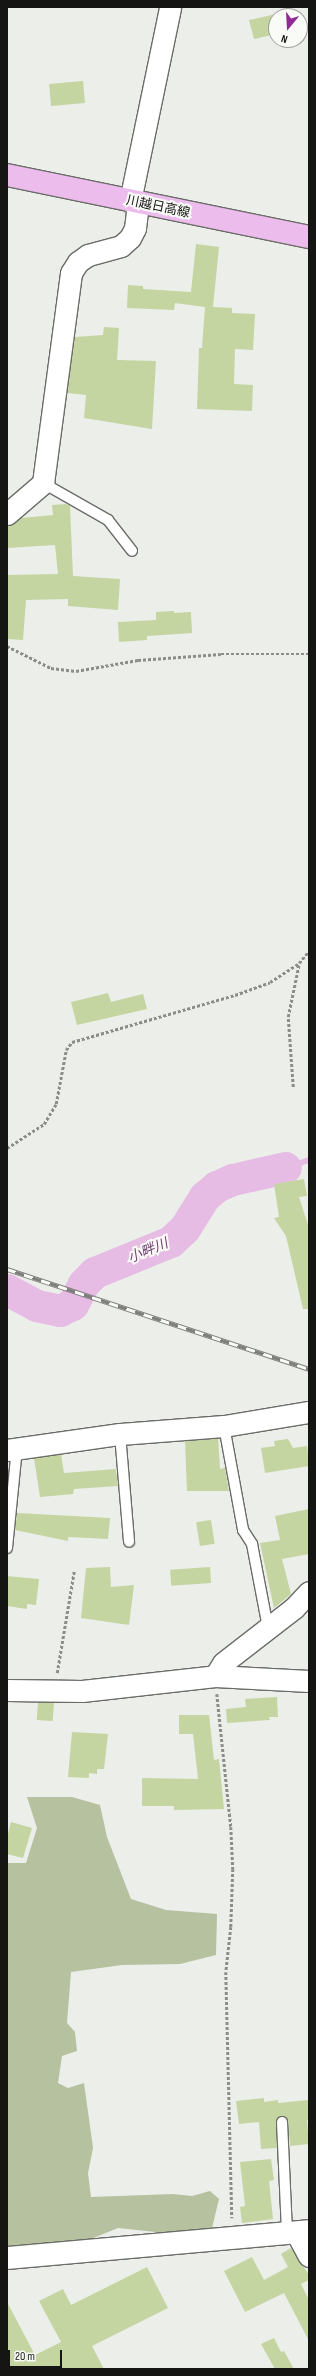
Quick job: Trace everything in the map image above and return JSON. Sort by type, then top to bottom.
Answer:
[{"type":"main road","name":"川越日高線","points":[[7,175],[309,237]]},
{"type":"street","points":[[7,514],[43,482],[71,273],[78,262],[88,255],[121,246],[130,238],[135,228],[134,202],[170,7]]},
{"type":"street","points":[[12,1449],[120,1434],[224,1426],[309,1412]]},
{"type":"street","points":[[215,1676],[223,1663],[268,1628],[309,1592]]},
{"type":"street","points":[[7,1690],[82,1692],[215,1676],[309,1681]]},
{"type":"street","points":[[7,2258],[298,2232],[309,2256]]},
{"type":"lane","points":[[43,482],[108,520],[132,551]]},
{"type":"lane","points":[[224,1426],[243,1530],[252,1544],[268,1628]]},
{"type":"lane","points":[[120,1434],[129,1542]]},
{"type":"lane","points":[[7,1548],[12,1449]]},
{"type":"lane","points":[[282,2122],[298,2232]]},
{"type":"path","points":[[7,646],[51,668],[76,671],[138,660],[221,654],[309,654]]},
{"type":"path","points":[[7,1148],[44,1124],[56,1104],[66,1050],[72,1042],[270,982],[299,963],[309,951]]},
{"type":"path","points":[[293,1086],[288,1017],[299,963]]},
{"type":"path","points":[[54,1691],[74,1570]]},
{"type":"path","points":[[215,1676],[232,1855],[231,1927],[226,1972],[233,2237]]},
{"type":"green space","points":[[27,1797],[72,1797],[100,1805],[107,1837],[131,1899],[166,1910],[217,1914],[216,1955],[180,1964],[122,1965],[71,1972],[67,2023],[75,2032],[77,2051],[62,2056],[58,2083],[68,2088],[84,2083],[93,2148],[88,2173],[91,2197],[173,2194],[192,2196],[210,2191],[219,2199],[212,2228],[165,2233],[118,2228],[81,2243],[7,2250],[7,1863],[26,1863],[37,1828]]},
{"type":"building","points":[[268,16],[268,36],[254,39],[249,20]]},
{"type":"building","points":[[83,81],[85,103],[51,106],[49,84]]},
{"type":"building","points":[[196,244],[219,247],[213,307],[232,308],[232,313],[255,314],[253,350],[235,349],[234,384],[253,385],[252,411],[197,409],[199,348],[202,348],[205,307],[175,303],[174,310],[127,308],[128,285],[143,286],[143,289],[191,292]]},
{"type":"building","points":[[104,327],[119,328],[117,360],[156,361],[152,429],[84,418],[86,395],[67,393],[75,337],[103,335]]},
{"type":"building","points":[[66,504],[70,506],[73,576],[120,579],[118,610],[68,606],[68,599],[26,600],[23,640],[7,639],[7,575],[58,574],[55,545],[7,548],[7,526],[21,518],[53,515],[52,505]]},
{"type":"building","points":[[174,611],[174,613],[191,612],[192,633],[147,636],[147,640],[119,642],[118,622],[156,620],[156,612]]},
{"type":"building","points":[[108,993],[111,1002],[143,994],[147,1009],[77,1025],[71,1002]]},
{"type":"building","points":[[304,1179],[307,1196],[299,1197],[309,1228],[309,1309],[303,1309],[286,1236],[274,1218],[279,1217],[274,1184]]},
{"type":"building","points":[[218,1438],[220,1469],[225,1468],[229,1491],[187,1491],[185,1441]]},
{"type":"building","points":[[288,1439],[293,1448],[307,1446],[309,1466],[265,1473],[261,1448],[275,1446],[274,1441]]},
{"type":"building","points":[[61,1454],[64,1473],[116,1469],[118,1486],[74,1489],[73,1494],[40,1497],[34,1458]]},
{"type":"building","points":[[309,1509],[309,1554],[282,1559],[291,1594],[274,1608],[260,1543],[280,1540],[275,1516]]},
{"type":"building","points":[[17,1513],[110,1518],[108,1539],[68,1537],[68,1541],[15,1530]]},
{"type":"building","points":[[211,1520],[215,1544],[200,1546],[196,1522]]},
{"type":"building","points":[[110,1567],[111,1587],[134,1585],[129,1625],[81,1618],[86,1568]]},
{"type":"building","points":[[210,1567],[211,1583],[171,1586],[170,1570]]},
{"type":"building","points":[[7,1576],[39,1579],[36,1605],[27,1604],[27,1609],[7,1606]]},
{"type":"building","points":[[277,1697],[278,1717],[269,1717],[270,1720],[227,1723],[226,1709],[246,1707],[245,1699]]},
{"type":"building","points":[[38,1702],[54,1703],[53,1721],[37,1720]]},
{"type":"building","points":[[179,1715],[209,1715],[214,1760],[219,1759],[224,1809],[174,1810],[174,1806],[142,1806],[142,1778],[198,1779],[193,1734],[179,1734]]},
{"type":"building","points":[[72,1732],[108,1734],[104,1769],[97,1769],[97,1774],[89,1773],[89,1778],[68,1777]]},
{"type":"building","points":[[11,1822],[32,1828],[23,1858],[7,1854],[7,1838]]},
{"type":"building","points":[[264,2098],[264,2102],[278,2100],[278,2103],[309,2100],[309,2119],[307,2120],[309,2144],[290,2146],[288,2121],[281,2116],[276,2122],[277,2148],[261,2149],[259,2122],[239,2124],[236,2101]]},
{"type":"building","points":[[271,2159],[274,2180],[269,2181],[273,2219],[242,2223],[240,2207],[245,2206],[240,2162]]},
{"type":"building","points":[[291,2248],[309,2275],[309,2280],[301,2284],[309,2300],[309,2341],[284,2293],[245,2312],[224,2271],[252,2257],[264,2280],[288,2267],[281,2254]]},
{"type":"building","points":[[147,2267],[168,2308],[92,2346],[104,2369],[7,2369],[7,2302],[35,2355],[61,2342],[39,2301],[63,2289],[71,2305]]},
{"type":"building","points":[[274,2338],[281,2352],[284,2351],[294,2369],[275,2369],[261,2344]]},
{"type":"waterway","points":[[286,1168],[309,1160]]},
{"type":"waterway","name":"小畔川","points":[[7,1290],[37,1306],[60,1311],[73,1305],[84,1284],[95,1273],[171,1242],[185,1229],[205,1197],[217,1187],[233,1180],[286,1168]]},
{"type":"railway","points":[[7,1269],[309,1369]]}]
